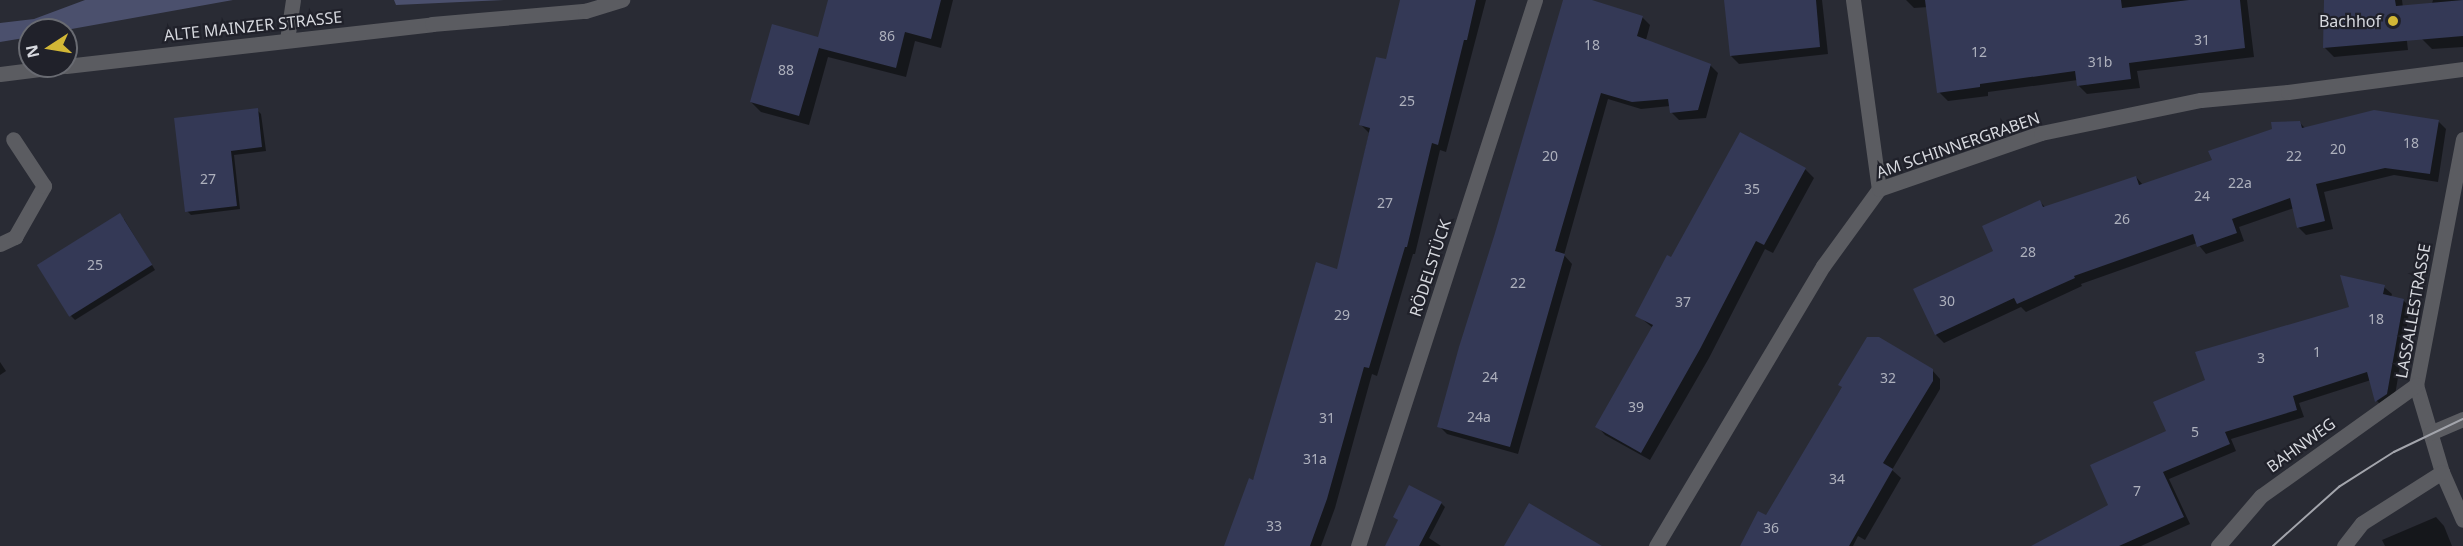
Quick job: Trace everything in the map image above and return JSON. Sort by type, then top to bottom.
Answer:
[{"type":"street","points":[[287,40],[293,0]]},
{"type":"street","name":"ALTE MAINZER STRASSE","points":[[78,64],[287,40],[585,11],[622,0]]},
{"type":"street","name":"RÖDELSTÜCK","points":[[1358,546],[1535,0]]},
{"type":"street","points":[[1853,0],[1879,189]]},
{"type":"street","name":"AM SCHINNERGRABEN","points":[[1656,546],[1823,266],[1879,189],[2041,134],[2201,100],[2463,69]]},
{"type":"street","name":"ALTE MAINZER STRASSE","points":[[0,74],[18,72]]},
{"type":"street","name":"LASSALLESTRASSE","points":[[2463,139],[2416,385],[2442,472],[2463,519]]},
{"type":"street","points":[[0,244],[15,237],[44,186],[13,140]]},
{"type":"street","name":"BAHNWEG","points":[[2218,546],[2261,496],[2416,385]]},
{"type":"street","points":[[2430,433],[2463,419]]},
{"type":"street","points":[[2344,546],[2362,524],[2442,472]]},
{"type":"shaded area","points":[[85,0],[233,0],[78,28],[78,18],[37,18]]},
{"type":"shaded area","points":[[394,0],[504,0],[396,5]]},
{"type":"shaded area","points":[[18,21],[18,39],[0,42],[0,23]]},
{"type":"building","points":[[828,0],[941,0],[931,39],[905,32],[896,68],[819,48],[799,116],[750,102],[772,24],[818,37]]},
{"type":"building","points":[[1400,0],[1476,0],[1438,145],[1432,143],[1407,247],[1405,247],[1369,368],[1364,367],[1327,499],[1310,546],[1224,546],[1249,478],[1253,480],[1316,262],[1337,269],[1370,128],[1359,125],[1376,57],[1386,59]]},
{"type":"building","points":[[1563,0],[1592,0],[1643,16],[1637,36],[1711,64],[1698,110],[1670,113],[1668,99],[1632,102],[1601,93],[1555,251],[1565,254],[1510,447],[1437,427]]},
{"type":"building","points":[[1724,0],[1816,0],[1820,47],[1730,56]]},
{"type":"building","points":[[1925,0],[2121,0],[2122,8],[2189,0],[2240,0],[2245,48],[2129,63],[2131,79],[2077,86],[2075,71],[1980,84],[1980,87],[1937,93]]},
{"type":"building","name":"Bachhof","points":[[2324,0],[2395,0],[2396,6],[2463,0],[2463,36],[2323,48]]},
{"type":"building","points":[[258,108],[262,147],[231,151],[237,206],[185,212],[174,118]]},
{"type":"building","points":[[2374,110],[2439,120],[2430,174],[2385,168],[2316,184],[2325,221],[2297,228],[2290,198],[2232,219],[2237,233],[2197,247],[2193,234],[2074,276],[2075,278],[2017,304],[2014,298],[1935,335],[1913,289],[1993,251],[1982,226],[2040,200],[2043,207],[2136,176],[2139,185],[2212,160],[2208,151],[2272,129],[2271,122],[2300,121],[2302,128]]},
{"type":"building","points":[[1740,132],[1806,168],[1764,245],[1756,241],[1700,349],[1641,453],[1595,427],[1653,325],[1635,316],[1667,255],[1671,257]]},
{"type":"building","points":[[120,213],[152,265],[69,317],[37,265]]},
{"type":"building","points":[[2340,275],[2385,285],[2383,294],[2404,299],[2387,394],[2375,402],[2367,372],[2293,396],[2297,410],[2225,432],[2230,444],[2163,472],[2184,517],[2119,546],[2031,546],[2108,505],[2090,465],[2166,431],[2153,402],[2205,380],[2195,352],[2349,307]]},
{"type":"building","points":[[1867,337],[1879,337],[1933,369],[1933,381],[1883,463],[1893,469],[1849,546],[1740,546],[1758,511],[1766,515],[1842,387],[1838,385]]},
{"type":"building","points":[[1409,485],[1442,502],[1419,546],[1385,546],[1398,520],[1393,517]]},
{"type":"building","points":[[1529,503],[1602,546],[1504,546]]},
{"type":"tram line","points":[[2273,546],[2339,487],[2394,452],[2463,419]]},
{"type":"place","name":"Bachhof","points":[[2393,21]]}]
